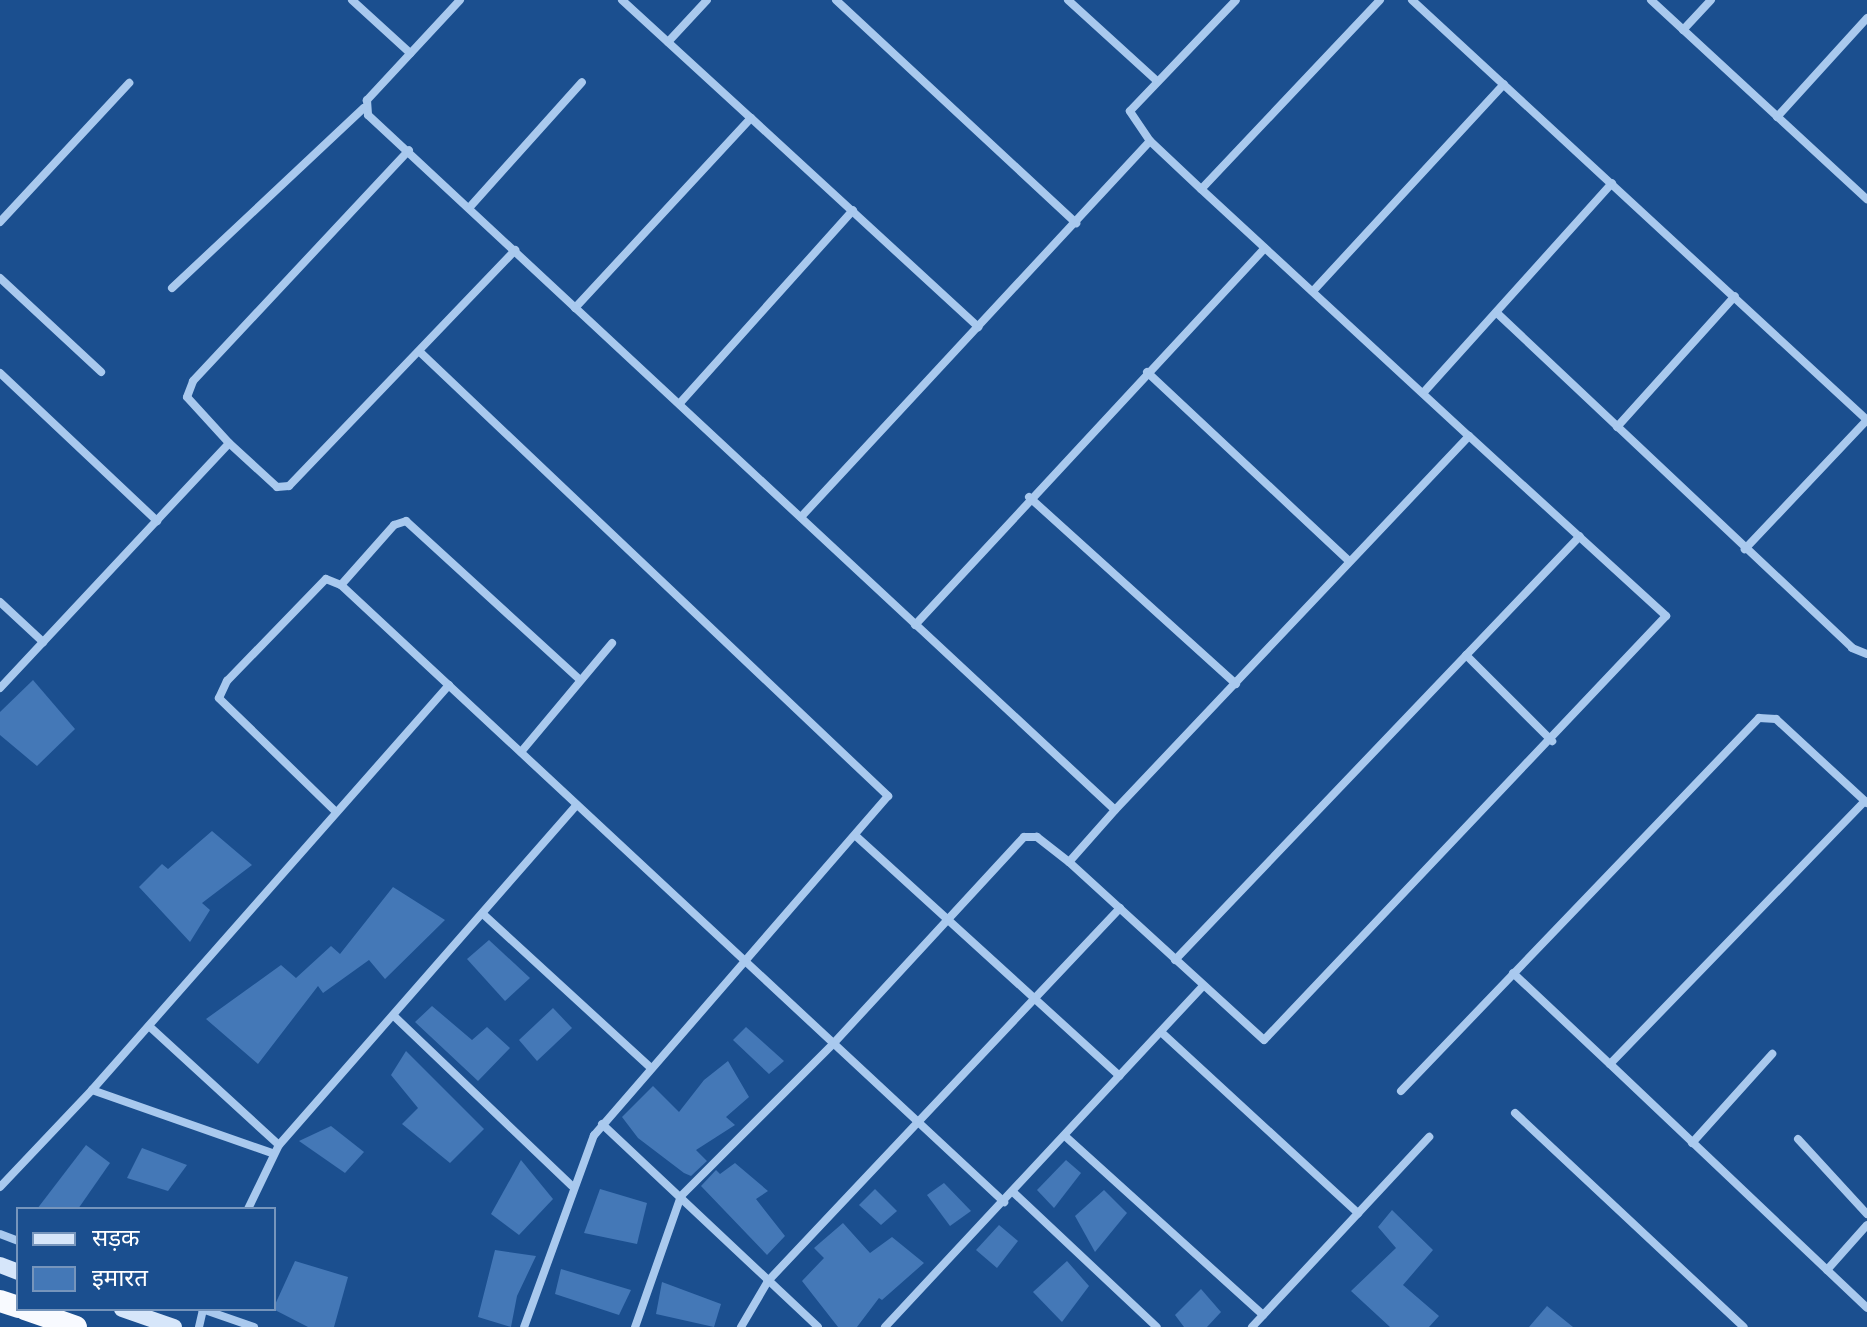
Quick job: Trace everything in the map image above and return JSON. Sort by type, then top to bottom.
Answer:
[{"type":"highway","points":[[31,1311],[76,1327]]},
{"type":"main road","points":[[128,1311],[174,1327]]},
{"type":"street","points":[[352,0],[410,53]]},
{"type":"street","points":[[172,288],[364,108],[460,0]]},
{"type":"street","points":[[622,0],[978,327]]},
{"type":"street","points":[[668,42],[707,0]]},
{"type":"street","points":[[836,0],[1076,223]]},
{"type":"street","points":[[1068,0],[1156,80]]},
{"type":"street","points":[[1201,189],[1380,0]]},
{"type":"street","points":[[1412,0],[1867,420],[1745,549]]},
{"type":"street","points":[[1651,0],[1867,199]]},
{"type":"street","points":[[1683,30],[1711,0]]},
{"type":"street","points":[[635,1327],[681,1196],[834,1043],[1024,837],[1037,837],[1069,862],[1258,1039],[1269,1037],[1666,620],[1662,610],[1201,189],[1129,117],[1134,103],[1231,2]]},
{"type":"street","points":[[1777,117],[1867,18]]},
{"type":"street","points":[[469,208],[582,82]]},
{"type":"street","points":[[0,222],[129,83]]},
{"type":"street","points":[[1314,290],[1504,84]]},
{"type":"street","points":[[364,108],[1115,810]]},
{"type":"street","points":[[575,308],[751,118]]},
{"type":"street","points":[[801,517],[1150,141]]},
{"type":"street","points":[[409,150],[193,381],[187,397],[229,443],[277,487],[289,486],[421,353],[515,250]]},
{"type":"street","points":[[1424,392],[1612,183]]},
{"type":"street","points":[[680,403],[853,210]]},
{"type":"street","points":[[915,625],[1029,497],[1265,248]]},
{"type":"street","points":[[0,278],[101,372]]},
{"type":"street","points":[[1617,427],[1735,296]]},
{"type":"street","points":[[1497,313],[1852,648],[1867,654]]},
{"type":"street","points":[[421,353],[885,790],[886,804],[602,1124],[572,1186],[524,1327]]},
{"type":"street","points":[[1147,372],[1349,561]]},
{"type":"street","points":[[0,373],[157,521]]},
{"type":"street","points":[[1069,862],[1469,436]]},
{"type":"street","points":[[0,688],[229,443]]},
{"type":"street","points":[[1029,497],[1236,684]]},
{"type":"street","points":[[341,585],[394,525],[406,521],[580,680]]},
{"type":"street","points":[[1175,960],[1580,536]]},
{"type":"street","points":[[335,811],[219,698],[227,681],[324,580],[341,585],[1004,1202]]},
{"type":"street","points":[[0,602],[43,642]]},
{"type":"street","points":[[521,752],[612,643]]},
{"type":"street","points":[[1466,655],[1552,741]]},
{"type":"street","points":[[0,1187],[92,1090],[449,685]]},
{"type":"street","points":[[1401,1091],[1764,715],[1776,719],[1866,802],[1610,1064]]},
{"type":"street","points":[[249,1207],[272,1153],[577,805]]},
{"type":"street","points":[[857,837],[1120,1076]]},
{"type":"street","points":[[741,1327],[768,1281],[921,1123],[1120,908]]},
{"type":"street","points":[[483,914],[650,1067]]},
{"type":"street","points":[[1513,973],[1867,1308]]},
{"type":"street","points":[[885,1327],[1203,986]]},
{"type":"street","points":[[394,1016],[572,1186]]},
{"type":"street","points":[[149,1026],[279,1145]]},
{"type":"street","points":[[1161,1032],[1358,1213]]},
{"type":"street","points":[[1692,1143],[1772,1054]]},
{"type":"street","points":[[92,1090],[272,1153]]},
{"type":"street","points":[[1515,1113],[1744,1327]]},
{"type":"street","points":[[602,1124],[818,1327]]},
{"type":"street","points":[[1065,1136],[1263,1315]]},
{"type":"street","points":[[1252,1327],[1429,1137]]},
{"type":"street","points":[[1798,1139],[1867,1214]]},
{"type":"street","points":[[1013,1192],[1157,1327]]},
{"type":"street","points":[[1827,1270],[1867,1225]]},
{"type":"street","points":[[209,1311],[254,1327]]},
{"type":"building","points":[[33,680],[75,729],[37,766],[0,735],[0,712]]},
{"type":"building","points":[[212,831],[252,865],[202,903],[210,910],[190,942],[139,887],[162,864],[168,869]]},
{"type":"building","points":[[393,887],[445,920],[385,979],[369,960],[323,993],[318,986],[258,1064],[206,1019],[281,965],[296,978],[331,946],[340,954]]},
{"type":"building","points":[[489,940],[530,978],[505,1001],[467,959]]},
{"type":"building","points":[[432,1006],[472,1040],[487,1027],[510,1048],[478,1081],[415,1022]]},
{"type":"building","points":[[553,1008],[572,1028],[537,1061],[519,1040]]},
{"type":"building","points":[[746,1027],[784,1061],[769,1074],[733,1040]]},
{"type":"building","points":[[406,1051],[484,1129],[450,1163],[402,1124],[418,1108],[391,1075]]},
{"type":"building","points":[[728,1061],[749,1097],[726,1117],[735,1125],[696,1150],[707,1161],[691,1176],[638,1138],[622,1117],[653,1086],[679,1112],[704,1080]]},
{"type":"building","points":[[331,1126],[364,1152],[345,1173],[299,1141]]},
{"type":"building","points":[[86,1145],[110,1163],[79,1207],[39,1207]]},
{"type":"building","points":[[142,1148],[187,1165],[168,1191],[127,1178]]},
{"type":"building","points":[[521,1160],[553,1199],[519,1235],[491,1214]]},
{"type":"building","points":[[1066,1160],[1081,1173],[1054,1208],[1037,1190]]},
{"type":"building","points":[[735,1163],[768,1191],[756,1199],[785,1236],[767,1255],[701,1186],[716,1170],[720,1174]]},
{"type":"building","points":[[944,1183],[971,1211],[950,1226],[927,1195]]},
{"type":"building","points":[[600,1189],[647,1203],[637,1244],[584,1233]]},
{"type":"building","points":[[875,1189],[897,1211],[881,1225],[859,1205]]},
{"type":"building","points":[[1104,1190],[1127,1213],[1095,1252],[1075,1216]]},
{"type":"building","points":[[1392,1210],[1433,1250],[1403,1285],[1439,1316],[1429,1327],[1390,1327],[1351,1291],[1396,1248],[1378,1227]]},
{"type":"building","points":[[843,1223],[870,1253],[892,1237],[924,1263],[882,1300],[879,1298],[857,1327],[838,1327],[802,1281],[824,1258],[814,1248]]},
{"type":"building","points":[[999,1225],[1018,1241],[997,1268],[976,1250]]},
{"type":"building","points":[[495,1250],[536,1256],[517,1296],[511,1327],[478,1317]]},
{"type":"building","points":[[295,1261],[348,1277],[334,1327],[308,1327],[276,1311],[276,1302]]},
{"type":"building","points":[[1067,1261],[1089,1286],[1062,1322],[1033,1292]]},
{"type":"building","points":[[561,1269],[631,1290],[619,1315],[555,1294]]},
{"type":"building","points":[[662,1282],[721,1304],[714,1327],[656,1314]]},
{"type":"building","points":[[1201,1289],[1221,1312],[1207,1327],[1184,1327],[1175,1315]]},
{"type":"building","points":[[1547,1306],[1573,1327],[1529,1327]]}]
